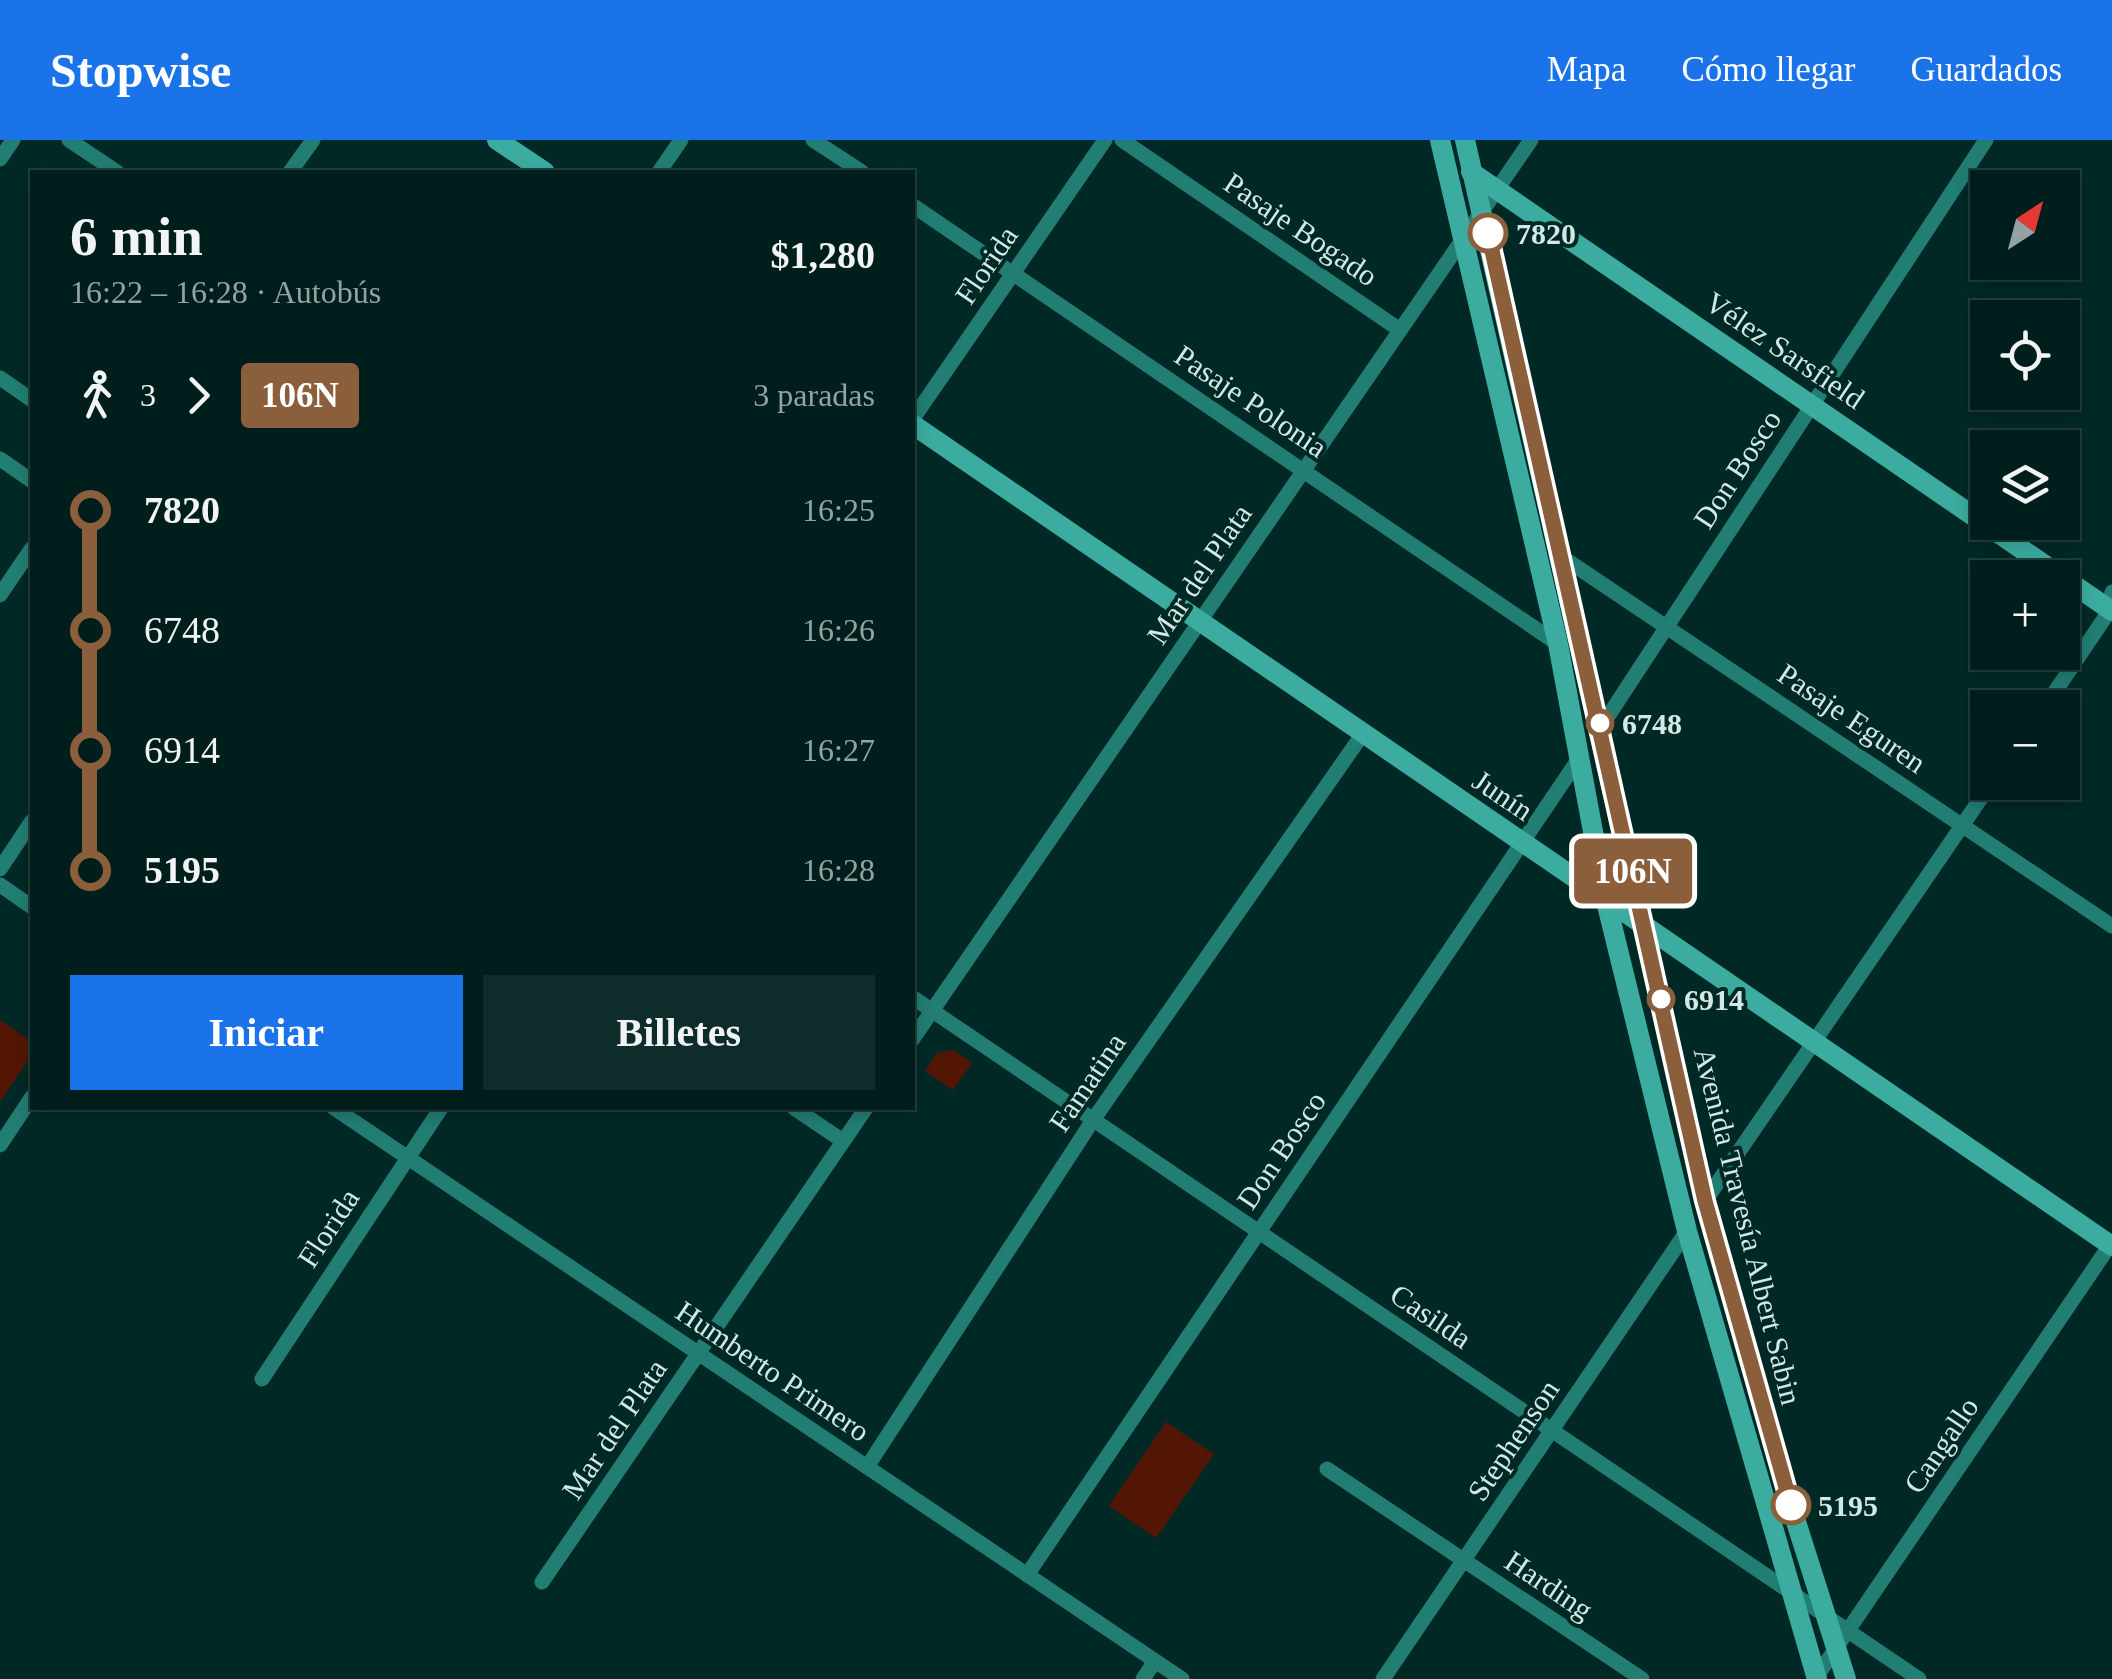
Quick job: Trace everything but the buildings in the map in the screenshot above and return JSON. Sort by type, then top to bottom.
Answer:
[{"type":"main road","points":[[498,140],[542,170]]},
{"type":"main road","name":"Vélez Sarsfield","points":[[1424,140],[1441,147],[1496,190],[2111,604]]},
{"type":"main road","name":"Avenida Travesía Albert Sabin","points":[[1465,140],[1601,727],[1705,1201],[1846,1679]]},
{"type":"main road","name":"Avenida Travesía Albert Sabin","points":[[1441,147],[1558,644],[1606,901],[1686,1230],[1816,1678]]},
{"type":"main road","name":"Junín","points":[[915,424],[1198,624],[2111,1244]]},
{"type":"street","points":[[0,159],[13,140]]},
{"type":"street","points":[[69,140],[114,170]]},
{"type":"street","points":[[291,170],[313,140]]},
{"type":"street","points":[[659,170],[680,140]]},
{"type":"street","points":[[813,140],[859,170]]},
{"type":"street","name":"Florida","points":[[915,418],[1105,140]]},
{"type":"street","name":"Pasaje Bogado","points":[[1122,140],[1400,330]]},
{"type":"street","name":"Mar del Plata","points":[[915,1036],[1531,140]]},
{"type":"street","name":"Don Bosco","points":[[1601,727],[1986,140]]},
{"type":"street","name":"Pasaje Polonia","points":[[915,207],[1558,644]]},
{"type":"street","points":[[0,378],[30,399]]},
{"type":"street","points":[[0,459],[30,480]]},
{"type":"street","points":[[0,595],[30,551]]},
{"type":"street","name":"Pasaje Eguren","points":[[1562,557],[2112,926]]},
{"type":"street","points":[[2056,690],[2111,604]]},
{"type":"street","name":"Famatina","points":[[867,1467],[1093,1120],[1362,736]]},
{"type":"street","name":"Don Bosco","points":[[1027,1575],[1580,756]]},
{"type":"street","points":[[1705,1201],[1980,800]]},
{"type":"street","points":[[0,869],[30,824]]},
{"type":"street","points":[[0,885],[30,906]]},
{"type":"street","name":"Casilda","points":[[915,999],[1920,1679]]},
{"type":"street","points":[[0,1145],[30,1100]]},
{"type":"street","name":"Humberto Primero","points":[[337,1110],[1182,1679]]},
{"type":"street","name":"Florida","points":[[262,1379],[440,1110]]},
{"type":"street","points":[[797,1110],[843,1141]]},
{"type":"street","name":"Mar del Plata","points":[[542,1582],[865,1110]]},
{"type":"street","name":"Stephenson","points":[[1384,1679],[1686,1230]]},
{"type":"street","name":"Cangallo","points":[[1816,1678],[2111,1244]]},
{"type":"street","name":"Harding","points":[[1328,1469],[1642,1679]]},
{"type":"street","points":[[1144,1679],[1156,1661]]},
{"type":"shaded area","points":[[0,1020],[30,1041],[30,1057],[0,1102]]},
{"type":"shaded area","points":[[954,1050],[972,1063],[953,1090],[925,1071],[937,1053]]},
{"type":"shaded area","points":[[1166,1422],[1214,1454],[1156,1538],[1109,1506]]},
{"type":"bus line","name":"106N","points":[[1488,233],[1705,1201],[1791,1505]]},
{"type":"place","name":"7820","points":[[1488,233]]},
{"type":"place","name":"6748","points":[[1600,723]]},
{"type":"place","name":"6914","points":[[1661,999]]},
{"type":"place","name":"5195","points":[[1791,1505]]}]
